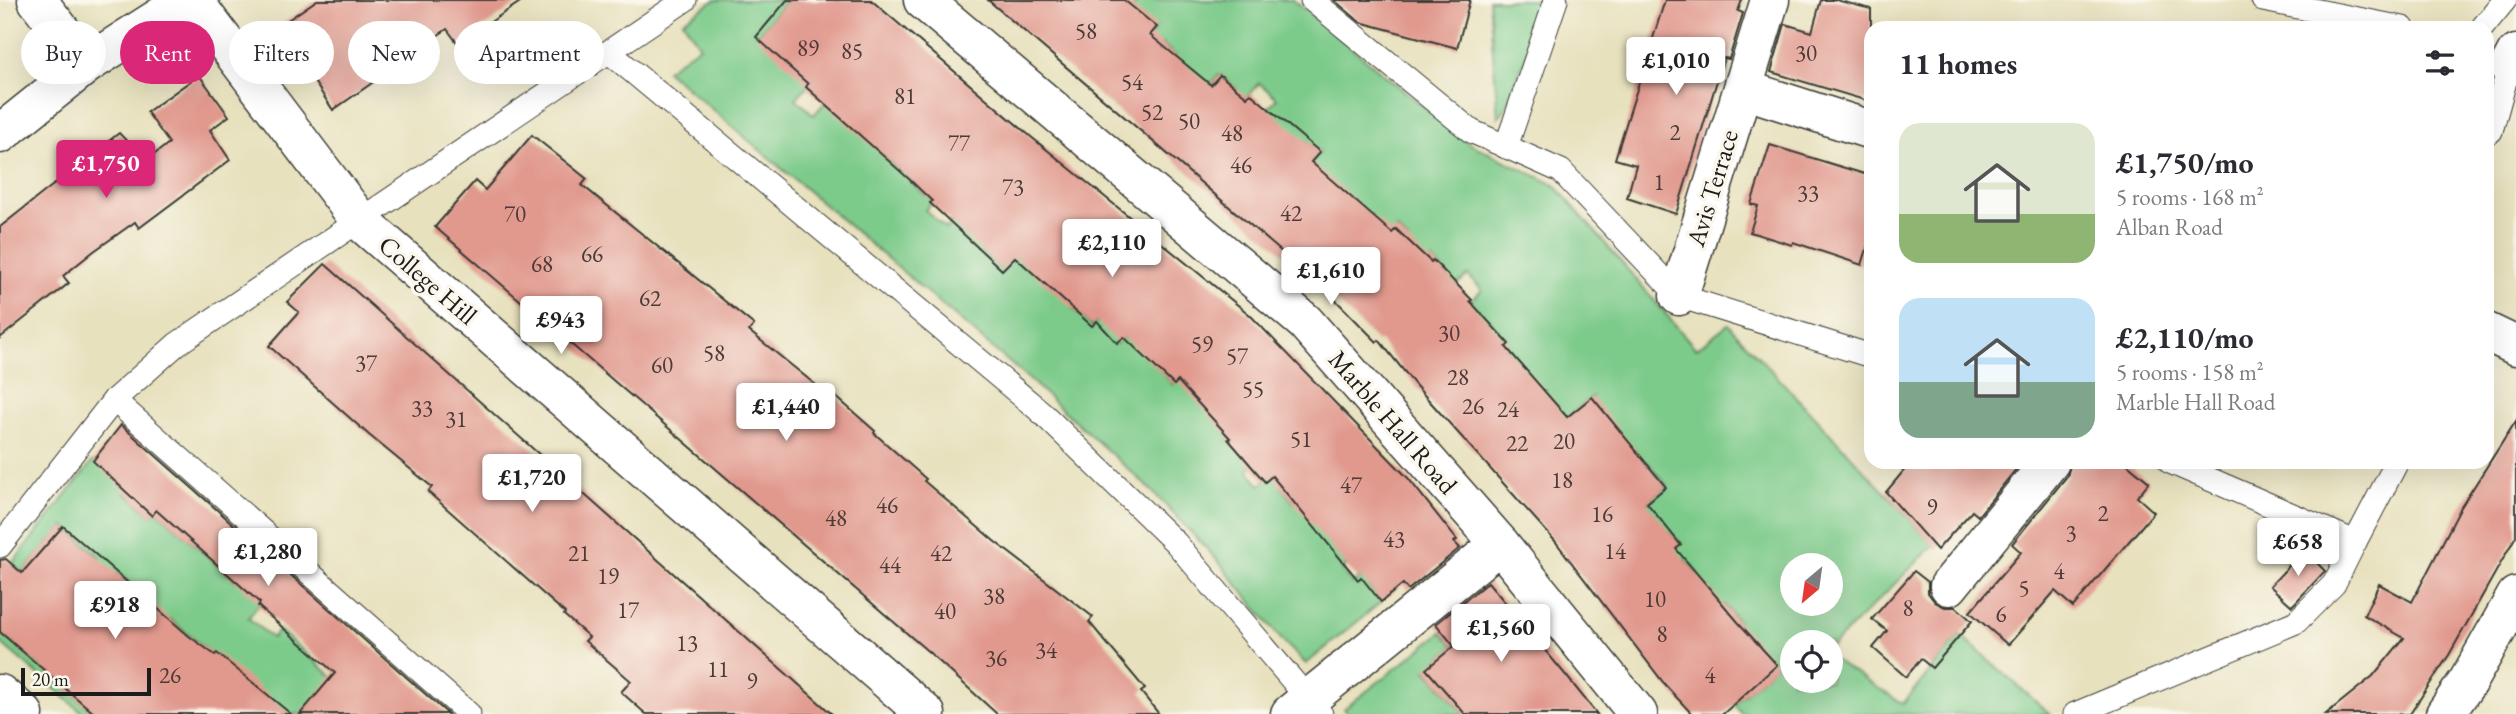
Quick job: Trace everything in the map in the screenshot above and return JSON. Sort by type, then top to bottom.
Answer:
[{"type":"street","points":[[37,0],[54,21]]},
{"type":"street","points":[[106,53],[190,0]]},
{"type":"street","name":"College Hill","points":[[190,0],[360,221],[926,714]]},
{"type":"street","name":"Marble Hall Road","points":[[923,0],[1305,322],[1500,544],[1638,714]]},
{"type":"street","name":"Avis Terrace","points":[[1679,296],[1770,0]]},
{"type":"street","points":[[0,134],[63,84]]},
{"type":"street","points":[[1743,89],[1864,128]]},
{"type":"street","points":[[2494,335],[2516,346]]},
{"type":"street","points":[[1949,586],[2044,469]]},
{"type":"street","points":[[1306,709],[1500,544]]},
{"type":"street","points":[[2445,714],[2468,681],[2516,596]]},
{"type":"street","points":[[0,694],[24,714]]},
{"type":"lane","points":[[0,546],[114,400],[177,344],[685,0]]},
{"type":"lane","points":[[1311,0],[1471,131],[1561,170],[1679,296],[1864,354]]},
{"type":"lane","points":[[1506,147],[1556,0]]},
{"type":"lane","points":[[2263,0],[2368,21]]},
{"type":"lane","points":[[2488,21],[2505,0]]},
{"type":"lane","points":[[609,52],[1040,411],[1175,543],[1306,709]]},
{"type":"lane","points":[[2494,121],[2512,60]]},
{"type":"lane","points":[[114,400],[469,714]]},
{"type":"lane","points":[[2186,469],[2355,542]]},
{"type":"lane","points":[[2075,714],[2296,622],[2334,584],[2393,469]]},
{"type":"green space","points":[[715,0],[787,0],[758,35],[775,51],[843,43],[796,99],[814,115],[861,60],[886,159],[900,171],[949,135],[909,180],[925,195],[973,155],[925,210],[946,229],[996,173],[982,251],[1001,269],[1051,220],[1072,308],[1092,326],[1133,285],[1117,343],[1157,305],[1159,369],[1173,385],[1210,350],[1269,406],[1229,439],[1293,432],[1248,470],[1260,485],[1308,446],[1281,486],[1293,502],[1389,531],[1342,569],[1352,584],[1400,546],[1407,555],[1369,587],[1381,602],[1306,664],[1281,639],[1219,562],[1152,491],[1031,381],[666,70],[700,46],[683,21]]},
{"type":"green space","points":[[1139,0],[1293,0],[1468,143],[1555,185],[1696,349],[1728,324],[1934,545],[1843,635],[1843,630],[1780,630],[1780,693],[1843,693],[1843,666],[1903,704],[1960,635],[2050,714],[1742,714],[1734,704],[1776,665],[1698,657],[1738,621],[1724,605],[1686,639],[1698,575],[1686,560],[1651,589],[1641,577],[1681,544],[1670,532],[1625,522],[1667,486],[1648,463],[1587,515],[1592,397],[1565,419],[1469,303],[1482,290],[1468,275],[1430,309],[1422,301],[1448,276],[1433,260],[1394,297],[1408,240],[1397,229],[1363,263],[1281,196],[1320,152],[1305,140],[1233,150],[1277,98],[1259,83],[1214,136],[1237,89],[1219,75],[1186,114],[1176,56],[1162,44],[1138,72],[1126,63],[1156,28],[1102,43]]},
{"type":"green space","points":[[1489,0],[1544,0],[1527,54],[1504,111],[1498,117]]},
{"type":"green space","points":[[93,461],[138,478],[125,493],[152,515],[156,510],[234,580],[266,596],[248,618],[272,638],[279,630],[357,698],[343,714],[283,714],[170,619],[129,666],[110,650],[151,602],[118,573],[78,619],[59,603],[99,556],[64,526],[22,573],[12,564]]},
{"type":"green space","points":[[0,632],[95,714],[84,714],[0,642]]},
{"type":"green space","points":[[1442,632],[1454,646],[1426,670],[1464,713],[1479,714],[1349,714],[1344,709]]},
{"type":"building","points":[[317,0],[523,0],[492,21],[454,21],[454,39],[447,29],[440,34],[440,21],[348,21],[348,84],[371,84],[333,110],[316,84],[334,84],[334,21],[286,21]]},
{"type":"building","points":[[787,0],[871,0],[1030,136],[1250,315],[1408,478],[1457,540],[1454,542],[1460,548],[1408,590],[1403,584],[1381,602],[1361,577],[1358,580],[1272,476],[1265,482],[1228,439],[1230,438],[1178,381],[1174,385],[1124,337],[1117,343],[1097,321],[1092,326],[1015,257],[1002,270],[930,203],[932,201],[909,179],[806,87],[808,84],[756,37]]},
{"type":"building","points":[[988,0],[1124,0],[1157,27],[1150,35],[1211,85],[1220,75],[1247,97],[1250,93],[1320,152],[1311,162],[1392,233],[1396,229],[1431,262],[1433,260],[1472,300],[1470,301],[1509,344],[1506,347],[1567,417],[1592,397],[1666,487],[1647,503],[1681,545],[1676,549],[1777,665],[1723,714],[1692,714],[1666,686],[1555,541],[1416,386],[1379,340],[1377,342],[1309,273]]},
{"type":"building","points":[[1334,0],[1470,0],[1457,48],[1360,22]]},
{"type":"building","points":[[1665,0],[1742,0],[1738,11],[1743,13],[1729,59],[1724,58],[1676,214],[1627,198],[1636,165],[1615,159]]},
{"type":"building","points":[[1821,0],[1836,0],[1871,9],[1871,21],[1864,21],[1864,100],[1771,72],[1785,24],[1812,32]]},
{"type":"building","points":[[186,84],[206,84],[229,116],[210,130],[230,160],[139,228],[135,222],[94,251],[63,276],[69,283],[0,338],[0,227],[119,133],[146,161],[169,143],[147,112]]},
{"type":"building","points":[[532,135],[587,179],[582,185],[754,325],[749,331],[832,398],[834,395],[926,479],[924,481],[994,541],[1093,617],[1089,622],[1145,689],[1141,692],[1159,714],[997,714],[931,654],[435,227],[475,181],[485,190]]},
{"type":"building","points":[[1770,145],[1864,174],[1862,265],[1793,242],[1792,245],[1750,232],[1758,206],[1751,204]]},
{"type":"building","points":[[325,264],[832,714],[646,714],[621,692],[631,681],[585,641],[589,637],[564,615],[565,613],[428,492],[432,487],[269,346],[299,312],[287,302]]},
{"type":"building","points":[[2516,421],[2516,536],[2449,655],[2410,714],[2326,714],[2373,676],[2404,638],[2364,615],[2379,584],[2412,602],[2461,507],[2485,469],[2494,469],[2494,455]]},
{"type":"building","points":[[121,425],[448,714],[300,714],[335,673],[258,606],[260,603],[156,510],[152,516],[93,461]]},
{"type":"building","points":[[1905,469],[2016,469],[1978,516],[1972,511],[1937,550],[1886,492]]},
{"type":"building","points":[[2069,469],[2133,469],[2149,482],[2137,497],[2154,512],[2073,607],[2055,591],[2008,645],[1970,612],[2021,552],[2012,544],[2067,476]]},
{"type":"building","points":[[63,526],[189,636],[215,655],[217,653],[291,714],[95,714],[0,632],[0,560],[6,559],[22,573]]},
{"type":"building","points":[[2304,550],[2325,571],[2292,606],[2270,586]]},
{"type":"building","points":[[1914,571],[1928,582],[1928,593],[1935,602],[1945,607],[1956,607],[1972,621],[1932,668],[1921,659],[1906,677],[1873,648],[1887,631],[1872,619]]},
{"type":"building","points":[[1488,582],[1597,714],[1465,714],[1426,669],[1454,646],[1436,624]]}]
